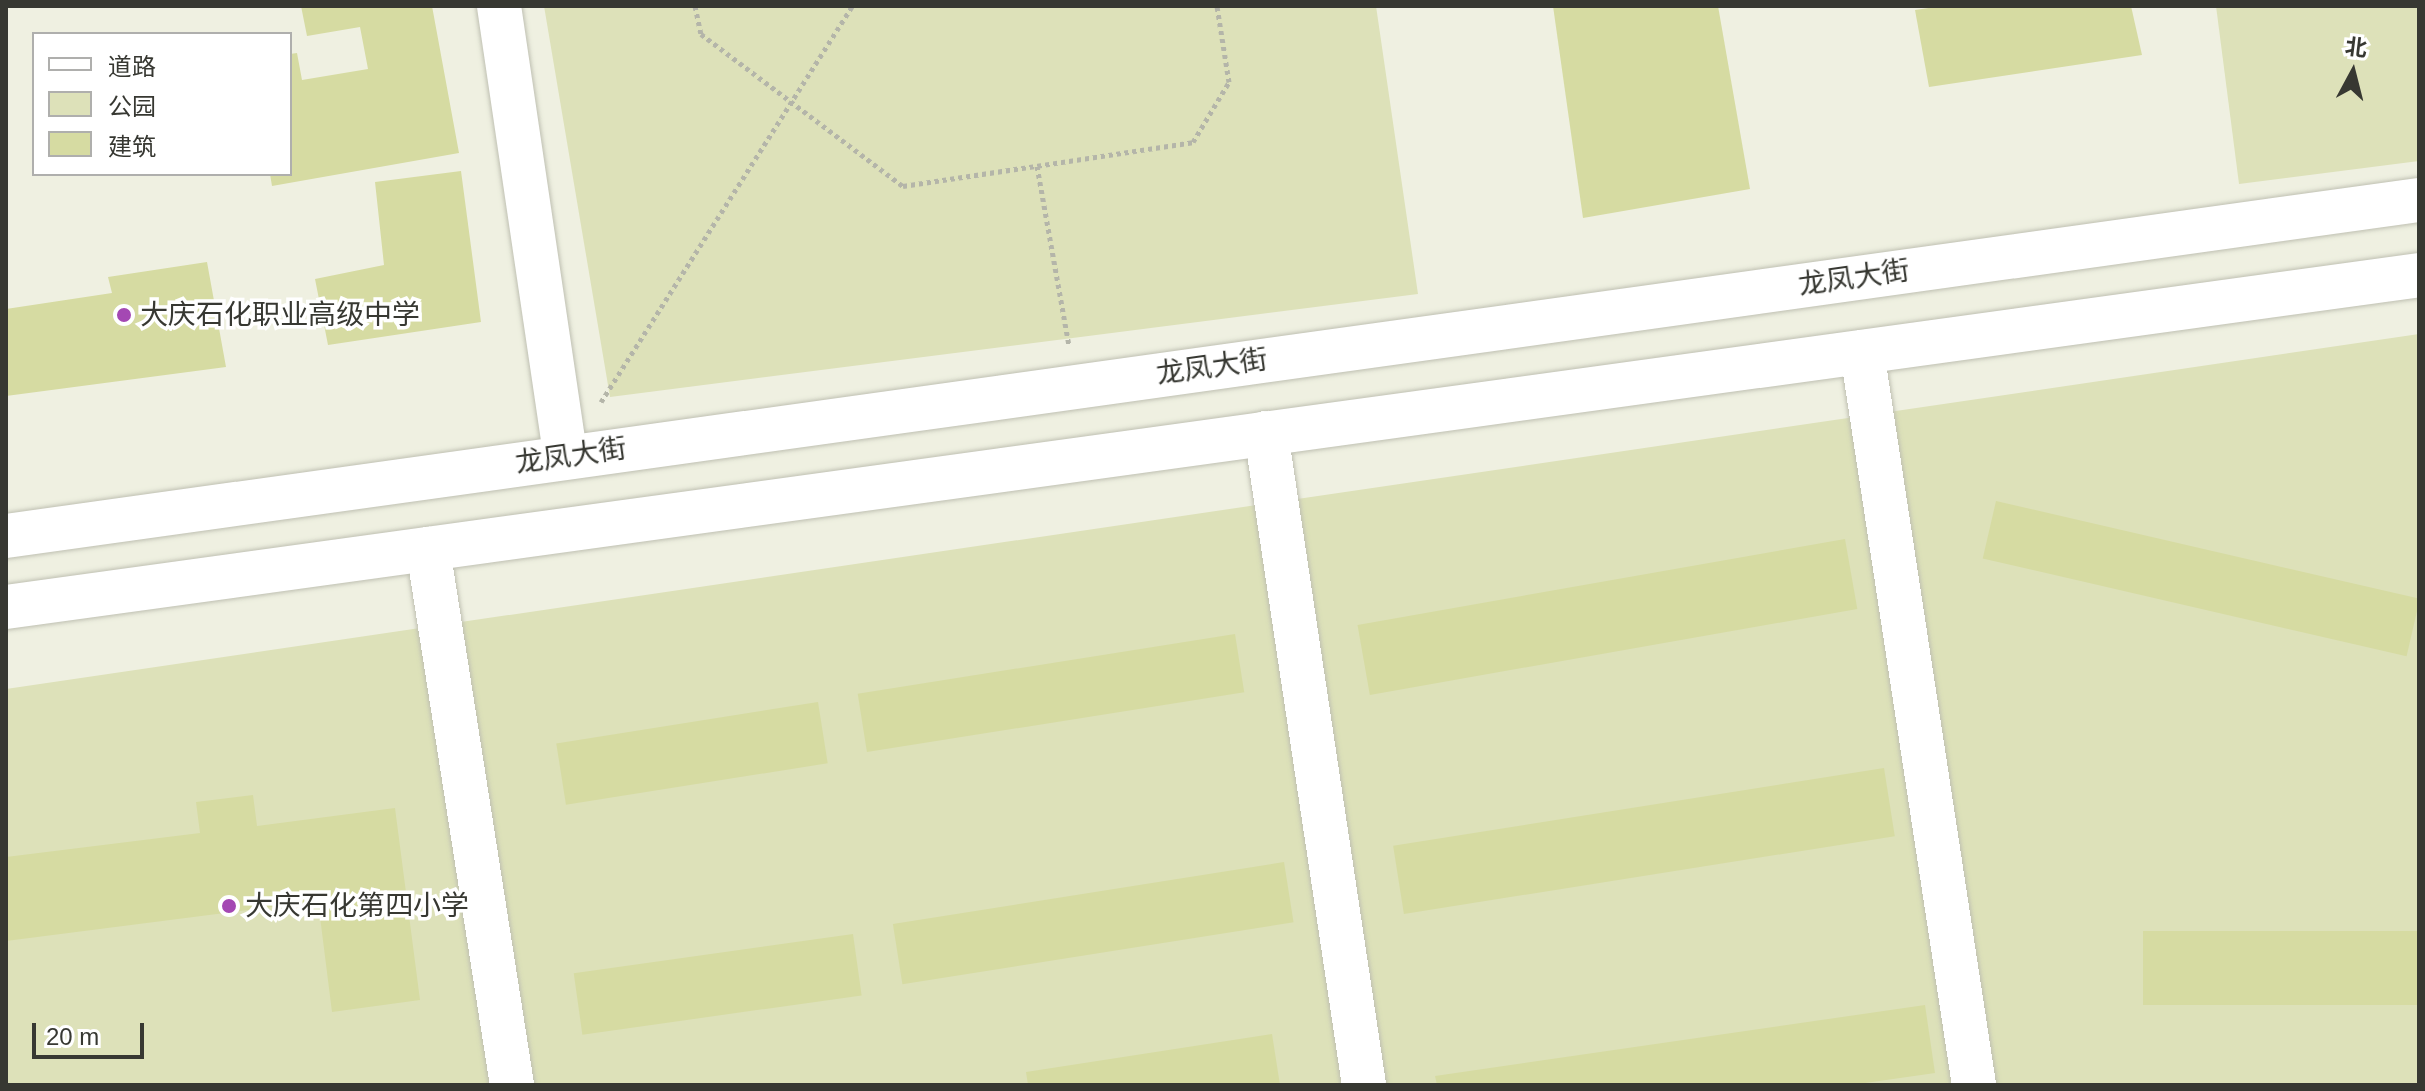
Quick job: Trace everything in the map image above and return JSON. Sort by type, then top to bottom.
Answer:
[{"type":"main road","points":[[499,6],[566,457]]},
{"type":"main road","name":"龙凤大街","points":[[6,536],[2419,200]]},
{"type":"main road","points":[[6,607],[2419,275]]},
{"type":"main road","points":[[1862,352],[1974,1085]]},
{"type":"main road","points":[[1266,433],[1364,1085]]},
{"type":"main road","points":[[428,549],[512,1085]]},
{"type":"path","points":[[695,6],[701,34],[903,186],[1193,142],[1229,82],[1217,6]]},
{"type":"path","points":[[566,457],[852,6]]},
{"type":"path","points":[[1037,166],[1076,386]]},
{"type":"green space","points":[[544,6],[1376,6],[1418,294],[610,397]]},
{"type":"green space","points":[[2216,6],[2419,6],[2419,161],[2239,184]]},
{"type":"green space","points":[[2419,334],[2419,1085],[6,1085],[6,689]]},
{"type":"building","points":[[301,6],[432,6],[459,153],[272,186],[270,176],[292,176],[292,54],[297,53],[302,80],[368,69],[360,27],[307,36]]},
{"type":"building","points":[[1553,6],[1718,6],[1750,189],[1583,218]]},
{"type":"building","points":[[1942,6],[2131,6],[2142,55],[1929,87],[1915,10]]},
{"type":"building","points":[[461,171],[481,322],[328,345],[315,279],[384,265],[375,182]]},
{"type":"building","points":[[207,262],[226,367],[6,396],[6,309],[112,293],[108,277]]},
{"type":"building","points":[[1996,501],[2419,599],[2407,656],[1983,558]]},
{"type":"building","points":[[1845,539],[1857,609],[1370,695],[1358,625]]},
{"type":"building","points":[[1235,634],[1244,692],[867,752],[858,694]]},
{"type":"building","points":[[818,702],[828,763],[566,805],[556,743]]},
{"type":"building","points":[[1884,768],[1895,836],[1404,914],[1393,846]]},
{"type":"building","points":[[253,795],[257,826],[395,808],[420,1000],[332,1012],[318,901],[6,941],[6,857],[200,833],[196,802]]},
{"type":"building","points":[[1284,862],[1294,922],[902,984],[893,924]]},
{"type":"building","points":[[2143,931],[2419,931],[2419,1005],[2143,1005]]},
{"type":"building","points":[[853,934],[862,995],[582,1035],[574,973]]},
{"type":"building","points":[[1925,1005],[1935,1073],[1851,1085],[1437,1085],[1435,1076]]},
{"type":"building","points":[[1272,1034],[1280,1085],[1028,1085],[1026,1072]]},
{"type":"place","name":"大庆石化职业高级中学","points":[[124,315]]},
{"type":"place","name":"大庆石化第四小学","points":[[229,906]]}]
